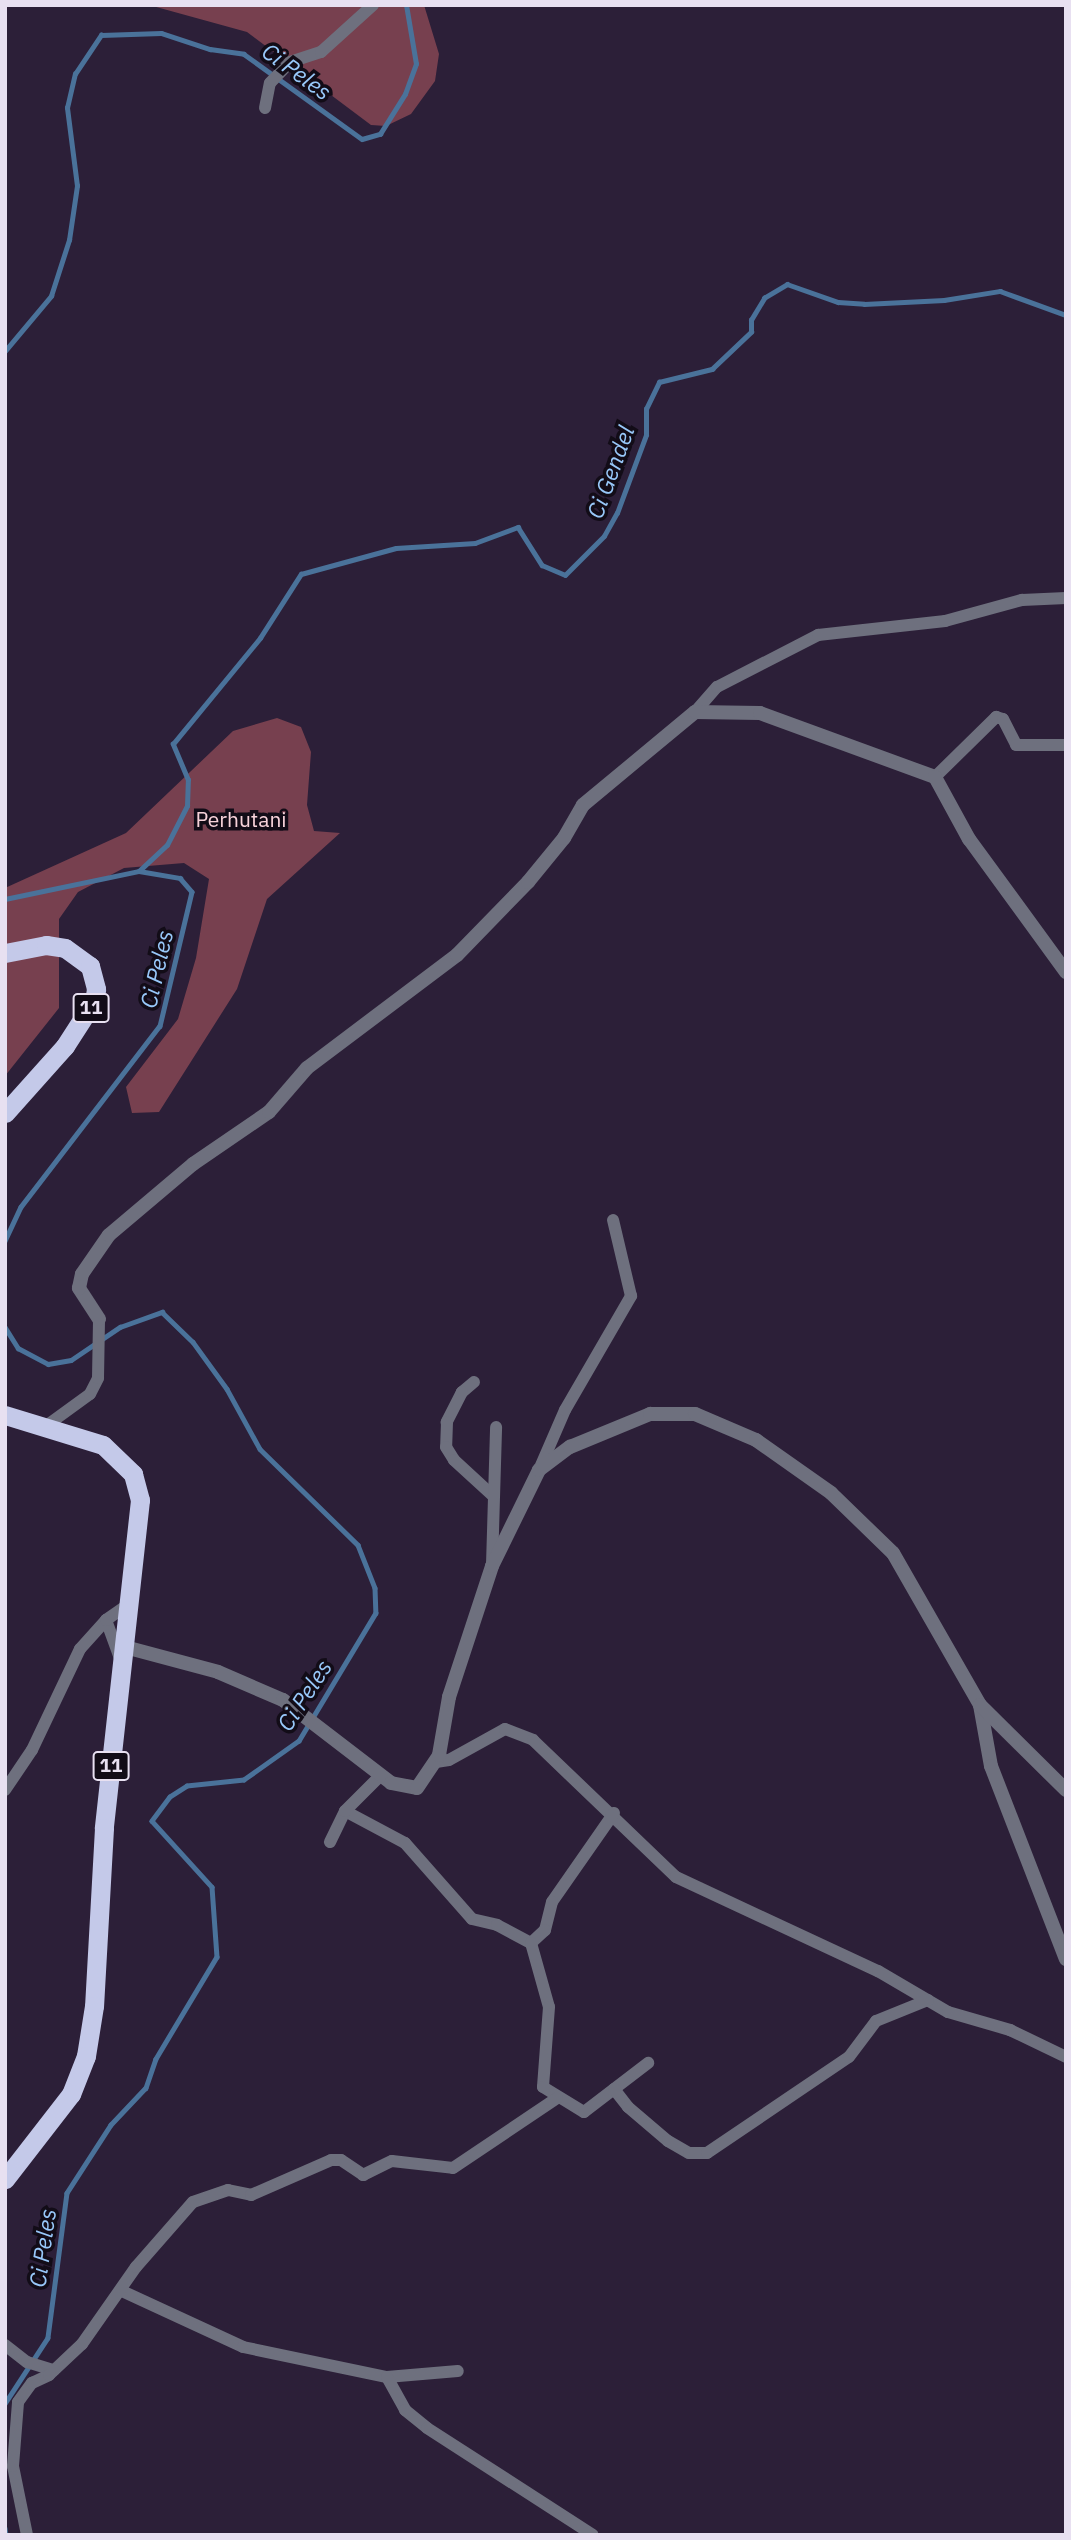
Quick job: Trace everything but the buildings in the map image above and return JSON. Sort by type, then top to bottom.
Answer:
[{"type":"highway","name":"11","points":[[5,953],[46,945],[65,948],[90,966],[96,989],[94,1002],[72,1036],[5,1113]]},
{"type":"highway","name":"11","points":[[5,1415],[103,1445],[133,1474],[140,1500],[104,1828],[94,2006],[86,2056],[71,2094],[5,2179]]},
{"type":"street","points":[[265,108],[270,83],[290,62],[321,52],[373,5]]},
{"type":"street","points":[[46,1426],[90,1394],[99,1365],[99,1319],[79,1288],[82,1274],[109,1234],[193,1164],[269,1112],[307,1068],[457,954],[537,872],[583,805],[695,712],[717,687],[818,635],[945,621],[1022,600],[1066,598]]},
{"type":"street","points":[[695,712],[760,712],[935,776],[976,850],[1066,972]]},
{"type":"street","points":[[935,776],[996,717],[1003,719],[1016,745],[1066,745]]},
{"type":"street","points":[[106,1620],[124,1656],[218,1672],[283,1700],[327,1737],[399,1788],[417,1788],[436,1762],[449,1697],[492,1566],[565,1410],[631,1296],[613,1220]]},
{"type":"street","points":[[474,1382],[462,1392],[447,1422],[446,1447],[454,1460],[492,1495]]},
{"type":"street","points":[[539,1470],[570,1447],[650,1414],[695,1414],[756,1440],[831,1493],[893,1553],[980,1705],[1066,1790]]},
{"type":"street","points":[[492,1566],[496,1427]]},
{"type":"street","points":[[5,1790],[32,1750],[80,1649],[106,1620],[130,1603]]},
{"type":"street","points":[[980,1705],[991,1766],[1066,1959]]},
{"type":"street","points":[[436,1762],[449,1760],[505,1729],[533,1740],[614,1813],[676,1877],[878,1970],[959,2017],[1001,2027],[1066,2057]]},
{"type":"street","points":[[330,1842],[345,1811],[381,1775]]},
{"type":"street","points":[[345,1811],[405,1843],[472,1919],[497,1925],[531,1943],[549,2007],[543,2088],[584,2112],[648,2063]]},
{"type":"street","points":[[531,1943],[545,1930],[552,1902],[614,1813]]},
{"type":"street","points":[[614,2089],[628,2107],[668,2140],[689,2153],[707,2153],[849,2057],[876,2021],[928,2000]]},
{"type":"street","points":[[27,2535],[13,2466],[13,2429],[18,2402],[32,2383],[54,2370],[82,2344],[122,2291],[136,2267],[192,2203],[228,2190],[251,2195],[331,2160],[341,2160],[363,2175],[392,2161],[453,2168],[557,2098]]},
{"type":"street","points":[[122,2291],[243,2347],[387,2377],[458,2371]]},
{"type":"street","points":[[5,2345],[26,2362],[54,2370]]},
{"type":"street","points":[[387,2377],[405,2410],[427,2428],[593,2535]]},
{"type":"green space","points":[[149,5],[424,5],[439,54],[435,81],[411,114],[386,126],[371,125],[247,32]]},
{"type":"green space","name":"Perhutani","points":[[277,718],[301,727],[311,752],[307,805],[314,831],[340,833],[267,899],[237,989],[159,1112],[132,1113],[126,1087],[178,1019],[196,958],[209,879],[184,863],[124,868],[78,892],[59,919],[59,1008],[5,1076],[5,888],[126,833],[233,731]]},
{"type":"waterway","name":"Ci Peles","points":[[5,351],[51,296],[69,240],[77,186],[67,108],[75,74],[101,35],[161,33],[210,49],[244,54],[362,139],[380,134],[405,94],[416,64],[406,5]]},
{"type":"waterway","name":"Ci Gendel","points":[[139,871],[167,845],[187,806],[188,780],[173,744],[260,638],[301,574],[396,548],[475,543],[518,527],[542,565],[565,575],[604,536],[617,513],[646,435],[646,409],[659,382],[712,369],[751,332],[751,320],[764,298],[787,284],[838,302],[864,304],[944,300],[1000,291],[1066,315]]},
{"type":"waterway","name":"Ci Peles","points":[[5,899],[139,871],[180,878],[192,892],[160,1026],[21,1207],[5,1242]]},
{"type":"waterway","name":"Ci Peles","points":[[5,1327],[18,1348],[48,1364],[71,1360],[120,1327],[162,1312],[193,1342],[227,1389],[260,1449],[358,1545],[375,1588],[376,1613],[299,1741],[244,1780],[187,1786],[170,1797],[152,1821],[212,1887],[217,1957],[156,2059],[146,2088],[111,2125],[67,2193],[48,2338],[5,2404]]},
{"type":"waterway","name":"Ci Peles","points":[[5,2528],[6,2535]]}]
